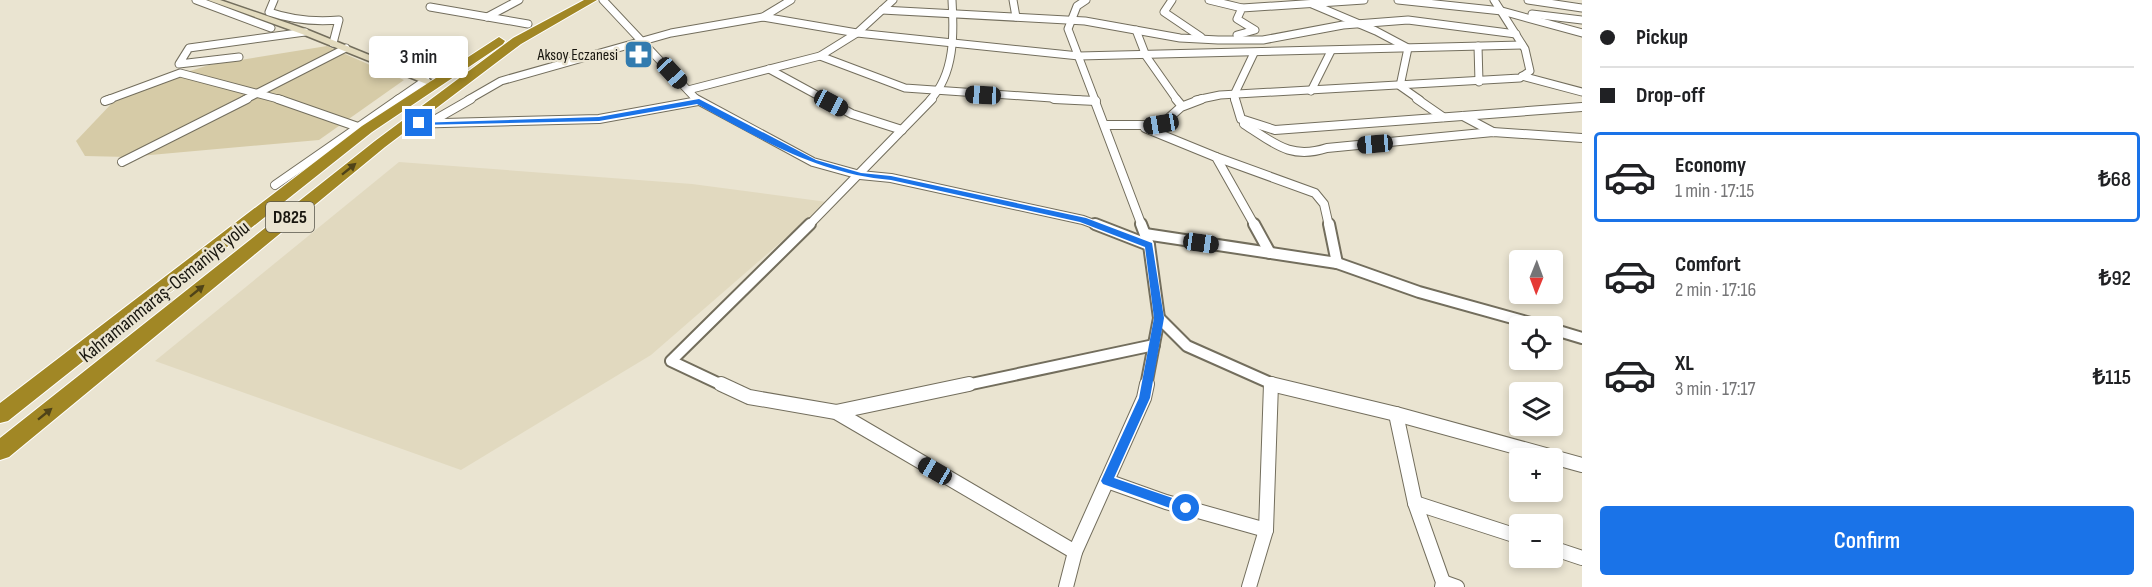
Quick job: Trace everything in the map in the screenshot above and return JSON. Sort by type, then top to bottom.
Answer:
[{"type":"highway","name":"Kahramanmaraş-Osmaniye yolu","points":[[0,416],[291,186],[429,82],[572,0]]},
{"type":"highway","name":"Kahramanmaraş-Osmaniye yolu","points":[[0,451],[350,167],[517,41],[592,0]]},
{"type":"street","points":[[196,0],[271,28]]},
{"type":"street","points":[[212,0],[305,32],[429,82]]},
{"type":"street","points":[[274,0],[269,12],[308,22],[339,20],[333,43]]},
{"type":"street","points":[[487,17],[519,0]]},
{"type":"street","points":[[603,0],[699,101],[745,128],[813,162],[860,176],[891,178],[1083,220],[1149,245]]},
{"type":"street","points":[[763,17],[791,0]]},
{"type":"street","points":[[688,90],[820,56],[857,33],[893,0]]},
{"type":"street","points":[[952,0],[954,44],[938,92],[860,176],[670,361],[749,397],[836,412],[1075,552]]},
{"type":"street","points":[[1013,0],[1016,17]]},
{"type":"street","points":[[1066,587],[1075,552],[1144,398],[1159,318],[1149,245],[1068,29],[1077,6],[1086,0]]},
{"type":"street","points":[[1172,0],[1164,12],[1201,37]]},
{"type":"street","points":[[1209,0],[1242,8],[1364,0]]},
{"type":"street","points":[[1398,0],[1582,20]]},
{"type":"street","points":[[1494,0],[1522,45],[1530,71],[1522,76]]},
{"type":"street","points":[[1528,0],[1582,8]]},
{"type":"street","points":[[1310,3],[1376,31],[1408,48]]},
{"type":"street","points":[[430,8],[528,24]]},
{"type":"street","points":[[1180,38],[1245,35],[1255,30],[1237,19],[1242,8]]},
{"type":"street","points":[[882,10],[1071,19],[1180,38],[1263,40],[1356,24],[1408,20],[1516,34]]},
{"type":"street","points":[[1502,11],[1582,33]]},
{"type":"street","points":[[431,122],[501,81],[641,40],[763,17],[857,33],[1078,56],[1522,45]]},
{"type":"street","points":[[320,39],[326,21]]},
{"type":"street","points":[[241,38],[283,25]]},
{"type":"street","points":[[1136,30],[1146,56],[1181,105]]},
{"type":"street","points":[[239,57],[179,64],[189,48],[305,32]]},
{"type":"street","points":[[1478,46],[1479,82]]},
{"type":"street","points":[[122,162],[346,48]]},
{"type":"street","points":[[1400,86],[1408,48]]},
{"type":"street","points":[[1311,91],[1331,51]]},
{"type":"street","points":[[1254,53],[1234,95],[1240,118],[1247,126],[1280,147],[1309,154],[1327,148],[1494,132],[1525,132],[1582,138]]},
{"type":"street","points":[[820,56],[905,87],[938,92],[1096,101]]},
{"type":"street","points":[[769,69],[852,114],[902,130]]},
{"type":"street","points":[[105,101],[180,73],[259,92],[358,127]]},
{"type":"street","points":[[1144,128],[1161,124],[1174,109],[1192,100],[1234,95],[1479,82],[1522,76],[1582,92]]},
{"type":"street","points":[[275,184],[429,82]]},
{"type":"street","points":[[1400,86],[1443,117]]},
{"type":"street","points":[[407,124],[599,119],[699,101]]},
{"type":"street","points":[[1240,118],[1275,130],[1582,107]]},
{"type":"street","points":[[1463,116],[1494,132]]},
{"type":"street","points":[[1105,125],[1144,128],[1315,193],[1324,204],[1336,263]]},
{"type":"street","points":[[1216,157],[1270,253]]},
{"type":"street","points":[[1145,234],[1336,263],[1419,291],[1509,317]]},
{"type":"street","points":[[1159,318],[1187,345],[1271,384],[1396,414],[1582,465]]},
{"type":"street","points":[[1563,332],[1582,338]]},
{"type":"street","points":[[836,412],[1154,345]]},
{"type":"street","points":[[1249,587],[1266,530],[1271,384]]},
{"type":"street","points":[[1396,414],[1415,503],[1447,585]]},
{"type":"street","points":[[1107,481],[1166,502],[1266,530]]},
{"type":"street","points":[[1415,503],[1509,533]]},
{"type":"street","points":[[1563,552],[1582,558]]},
{"type":"shaded area","points":[[327,46],[404,80],[319,140],[128,157],[85,156],[76,141],[114,101],[165,79],[209,65]]},
{"type":"shaded area","points":[[399,162],[692,184],[827,202],[651,355],[461,470],[155,361]]},
{"type":"place","name":"Aksoy Eczanesi","points":[[639,54]]},
{"type":"route","points":[[419,123],[599,119],[699,101],[745,128],[813,162],[860,176],[891,178],[1083,220],[1149,245],[1159,318],[1144,398],[1107,481],[1186,508]]}]
